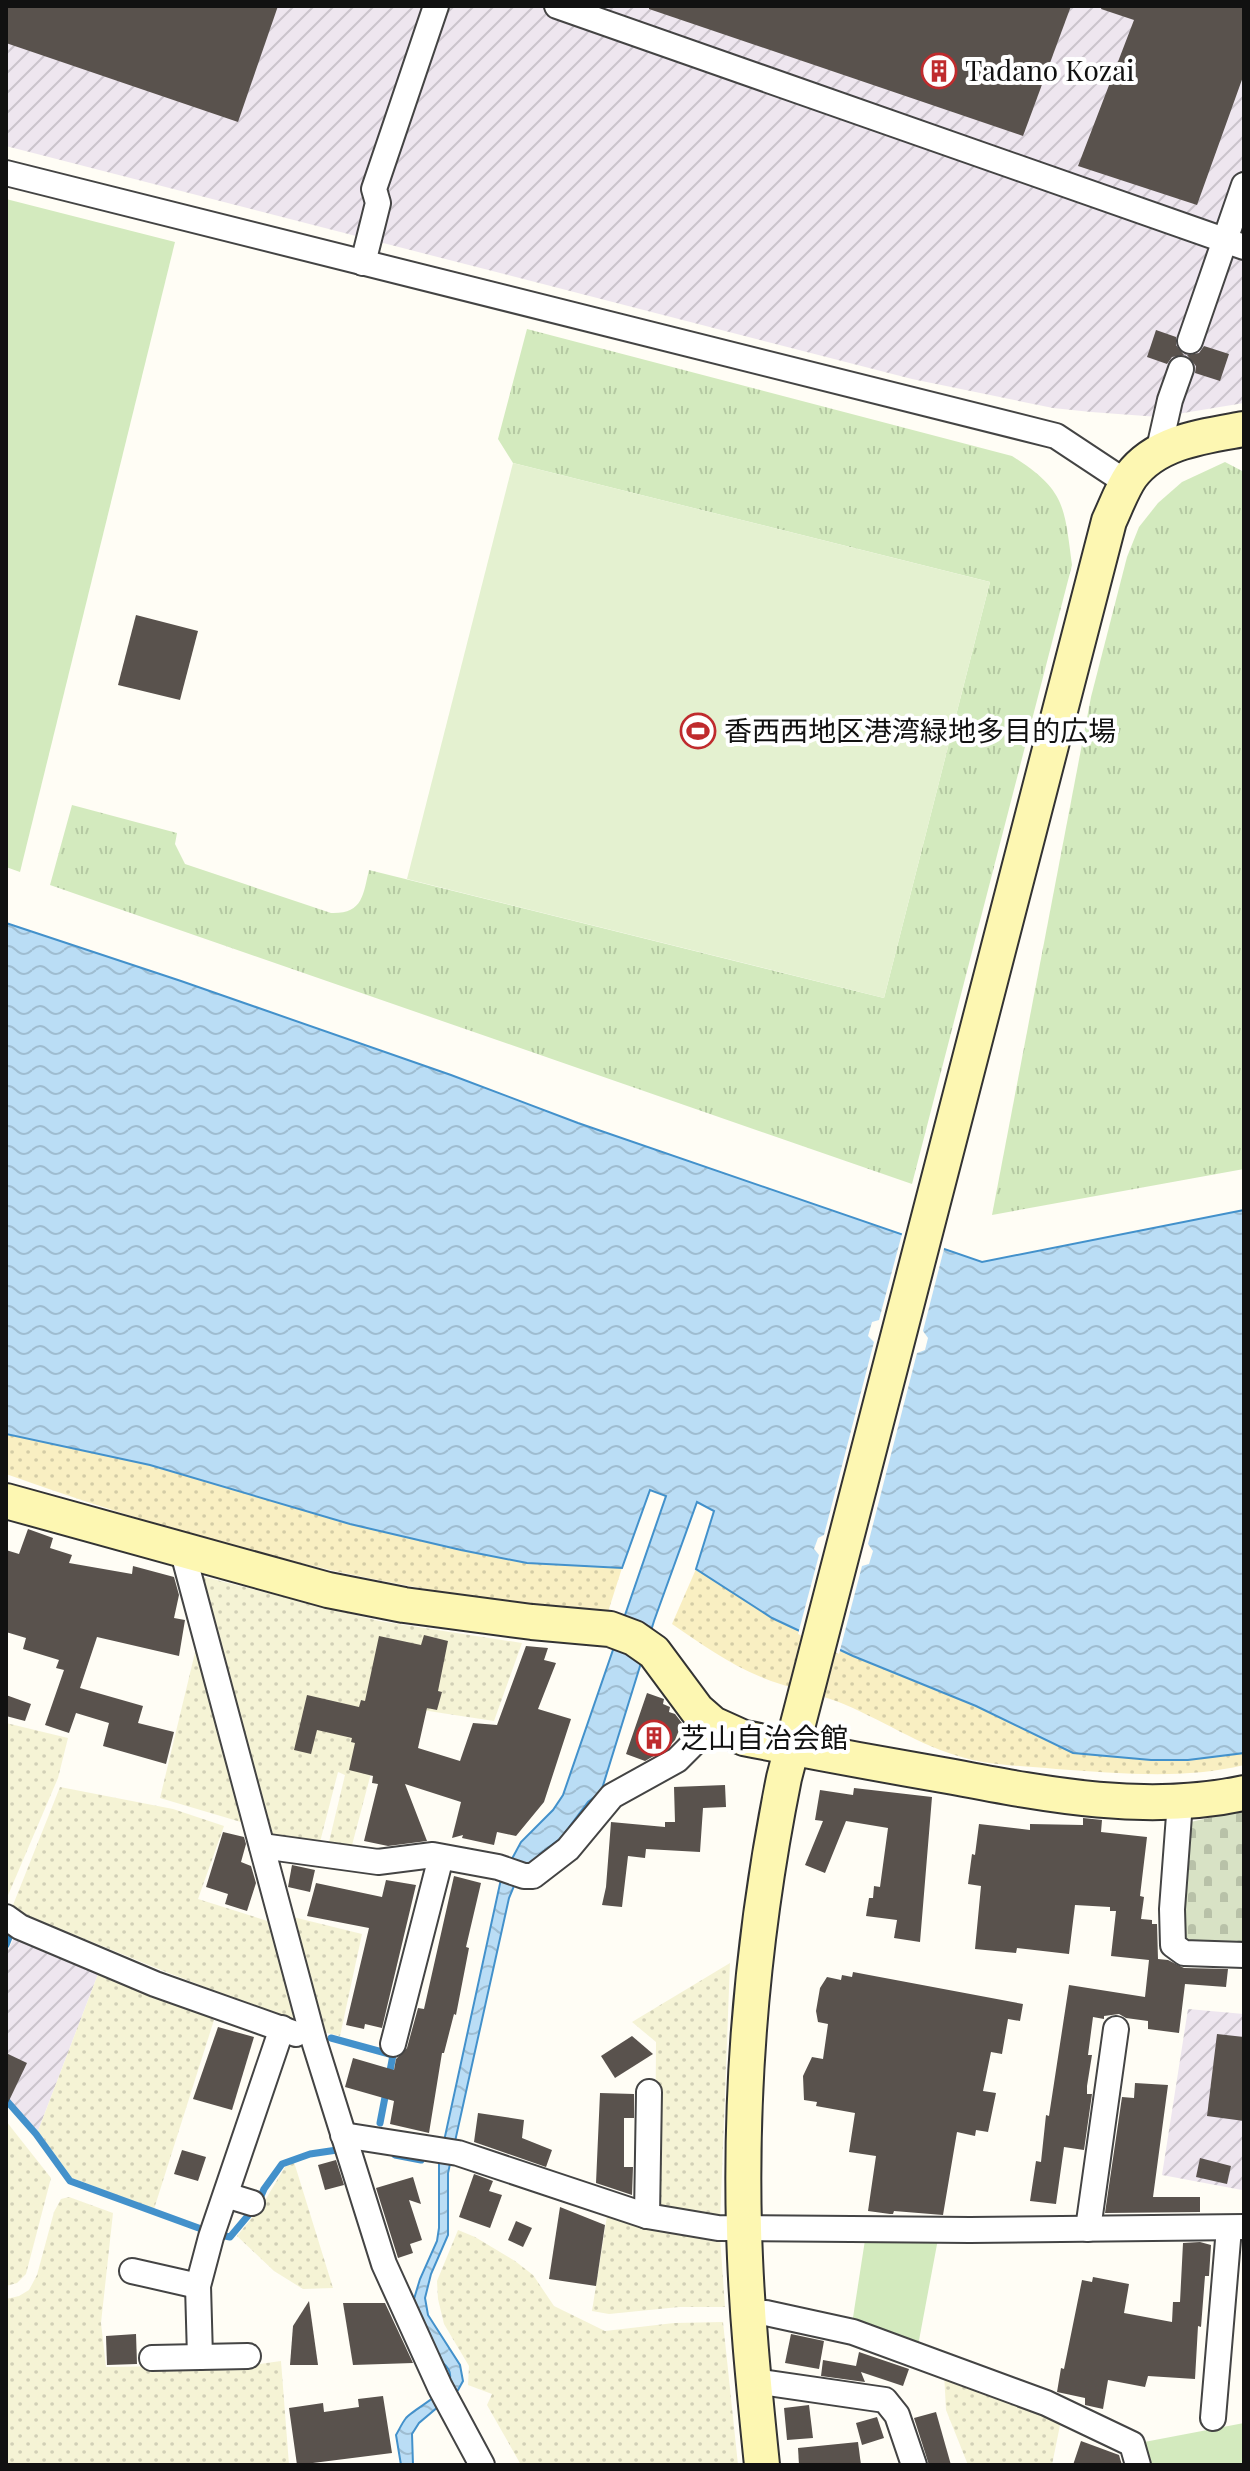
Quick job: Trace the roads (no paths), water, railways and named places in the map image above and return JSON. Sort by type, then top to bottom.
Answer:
[{"type":"street","points":[[363,263],[378,203],[374,189],[436,6]]},
{"type":"street","points":[[557,6],[1234,244]]},
{"type":"street","points":[[6,173],[1056,436],[1127,483]]},
{"type":"street","points":[[1190,341],[1234,244],[1244,185]]},
{"type":"street","points":[[1158,453],[1170,400],[1181,369]]},
{"type":"street","points":[[762,2465],[744,2230],[745,2090],[755,1946],[778,1807],[1109,521],[1133,473],[1158,453],[1187,440],[1244,429]]},
{"type":"street","points":[[6,1501],[267,1575],[374,1599],[532,1622],[610,1629],[634,1638],[654,1652],[697,1710],[713,1724],[744,1738],[1037,1792],[1116,1801],[1180,1802],[1244,1793]]},
{"type":"street","points":[[182,1549],[314,2041],[384,2264],[445,2396],[482,2465]]},
{"type":"street","points":[[262,1846],[378,1862],[433,1855],[533,1876],[568,1849],[612,1796],[677,1760],[713,1724]]},
{"type":"street","points":[[1180,1802],[1172,1909],[1173,1945],[1184,1953],[1244,1955]]},
{"type":"street","points":[[393,2044],[441,1857]]},
{"type":"street","points":[[6,1917],[20,1927],[155,1984],[314,2041]]},
{"type":"street","points":[[200,2357],[198,2286],[282,2028]]},
{"type":"street","points":[[1088,2229],[1117,2029]]},
{"type":"street","points":[[647,2216],[649,2092]]},
{"type":"street","points":[[343,2135],[458,2153],[647,2216],[744,2230],[1236,2227],[1213,2418]]},
{"type":"street","points":[[226,2195],[252,2203]]},
{"type":"street","points":[[132,2271],[198,2286]]},
{"type":"street","points":[[749,2314],[766,2313],[853,2332],[1046,2403],[1132,2444],[1138,2465]]},
{"type":"street","points":[[152,2358],[248,2356]]},
{"type":"street","points":[[754,2381],[885,2400],[897,2415],[914,2465]]},
{"type":"water","points":[[6,923],[181,981],[451,1075],[578,1123],[982,1262],[1244,1210],[1244,1753],[1188,1760],[1151,1760],[1073,1753],[976,1706],[853,1656],[772,1618],[696,1569],[714,1511],[697,1502],[654,1621],[601,1792],[588,1802],[561,1838],[540,1854],[516,1881],[509,1898],[448,2173],[448,2235],[431,2274],[425,2298],[428,2315],[460,2365],[463,2381],[458,2390],[419,2423],[412,2434],[413,2465],[401,2465],[396,2435],[406,2418],[446,2387],[450,2379],[449,2371],[418,2314],[414,2299],[437,2241],[439,2164],[501,1879],[521,1842],[553,1810],[563,1795],[666,1496],[650,1490],[622,1568],[527,1563],[350,1524],[150,1465],[6,1434]]},
{"type":"waterway","points":[[6,1945],[10,1935]]},
{"type":"waterway","points":[[331,2038],[393,2055],[389,2076]]},
{"type":"waterway","points":[[380,2123],[386,2092]]},
{"type":"waterway","points":[[6,2100],[36,2134],[70,2181],[204,2230]]},
{"type":"waterway","points":[[220,2235],[230,2237],[257,2205],[282,2164],[310,2154],[337,2150]]},
{"type":"waterway","points":[[395,2155],[421,2160]]},
{"type":"place","name":"Tadano Kozai","points":[[939,71]]},
{"type":"place","name":"香西西地区港湾緑地多目的広場","points":[[698,731]]},
{"type":"place","name":"芝山自治会館","points":[[654,1738]]}]
